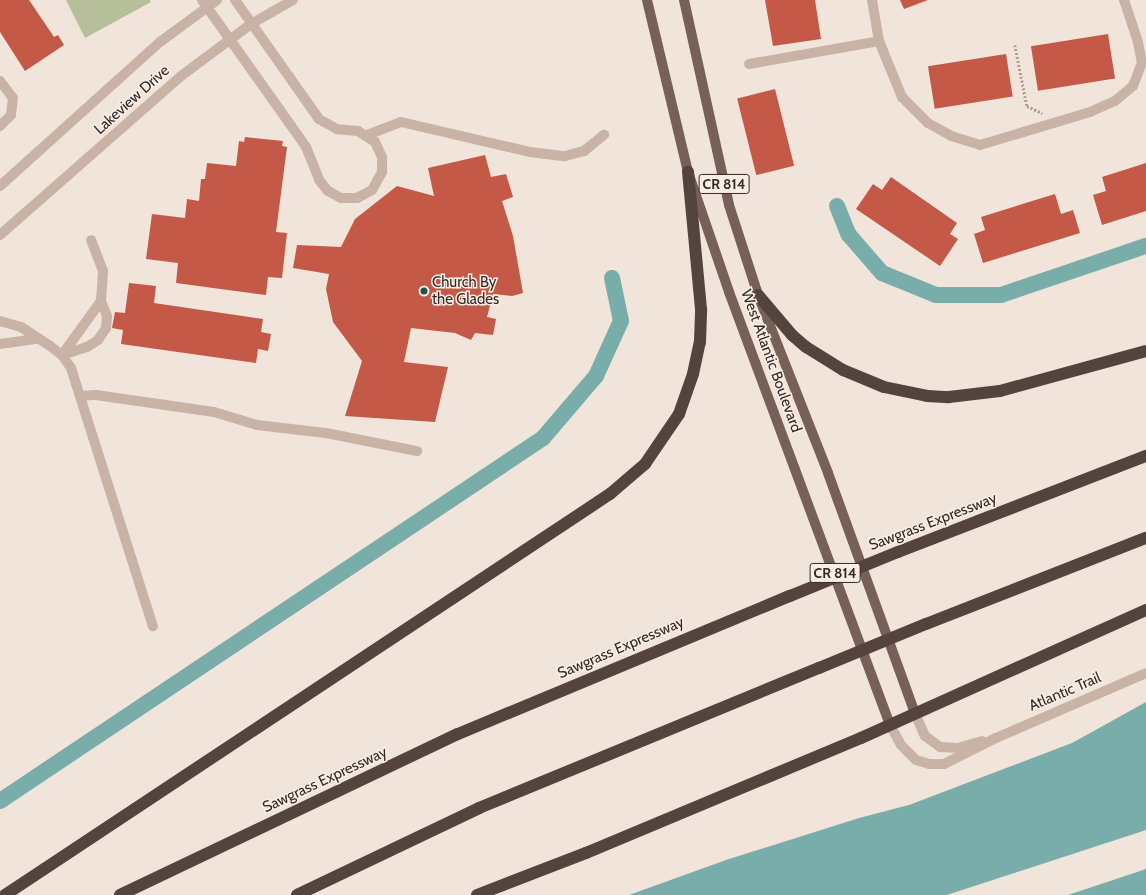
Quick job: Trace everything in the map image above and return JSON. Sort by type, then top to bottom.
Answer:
[{"type":"highway","points":[[5,895],[610,494],[645,464],[679,414],[693,374],[700,342],[701,309],[688,172]]},
{"type":"highway","points":[[758,295],[792,335],[806,348],[842,370],[884,387],[927,396],[949,397],[1000,391],[1146,352]]},
{"type":"highway","name":"Sawgrass Expressway","points":[[120,895],[458,734],[898,552],[1146,456]]},
{"type":"highway","points":[[298,895],[479,808],[926,624],[1146,538]]},
{"type":"highway","points":[[477,895],[586,853],[890,725],[1146,610]]},
{"type":"main road","name":"West Atlantic Boulevard","points":[[647,0],[688,172],[729,292],[890,725]]},
{"type":"main road","name":"West Atlantic Boulevard","points":[[684,0],[729,205],[758,295],[833,487],[915,713]]},
{"type":"street","name":"Lakeview Drive","points":[[0,186],[204,4],[217,0]]},
{"type":"street","points":[[204,4],[228,41],[297,133],[315,166],[319,180],[328,191],[341,198],[357,198],[372,190],[382,172],[382,157],[375,142],[367,135],[358,131],[337,129],[319,119],[235,0]]},
{"type":"street","name":"Lakeview Drive","points":[[0,235],[181,76],[251,24],[293,0]]},
{"type":"street","points":[[872,0],[879,41],[902,96],[928,123],[951,136],[980,145],[1090,112],[1115,101],[1133,86],[1142,62],[1138,42],[1124,0]]},
{"type":"street","points":[[749,64],[879,41]]},
{"type":"street","points":[[0,81],[13,98],[11,115],[0,126]]},
{"type":"street","points":[[367,135],[401,122],[530,152],[565,156],[584,151],[604,135]]},
{"type":"street","points":[[62,355],[87,347],[98,340],[106,328],[107,316],[101,301],[103,272],[91,240]]},
{"type":"street","points":[[62,355],[101,301]]},
{"type":"street","points":[[0,321],[20,326],[62,355],[71,368],[153,626]]},
{"type":"street","points":[[0,344],[37,339]]},
{"type":"street","points":[[80,396],[96,395],[214,412],[257,425],[326,433],[417,451]]},
{"type":"street","name":"Atlantic Trail","points":[[890,725],[909,754],[924,763],[936,765],[951,762],[996,738],[1146,673]]},
{"type":"street","name":"Atlantic Trail","points":[[915,713],[930,741],[946,748],[958,748],[996,738]]},
{"type":"path","points":[[1015,45],[1027,106],[1044,113]]},
{"type":"green space","points":[[66,0],[150,0],[151,2],[85,38]]},
{"type":"water","points":[[1146,702],[1146,830],[947,895],[629,895],[726,860],[859,818],[909,805],[1072,743]]},
{"type":"water","points":[[1146,869],[1146,895],[1068,895]]},
{"type":"building","points":[[0,0],[29,0],[54,37],[58,35],[64,45],[25,71],[0,32]]},
{"type":"building","points":[[765,0],[815,0],[821,39],[773,46]]},
{"type":"building","points":[[900,0],[928,0],[904,9]]},
{"type":"building","points":[[1108,34],[1115,78],[1038,91],[1031,46]]},
{"type":"building","points":[[1006,54],[1013,96],[935,109],[928,66]]},
{"type":"building","points":[[775,89],[794,166],[756,175],[737,98]]},
{"type":"building","points":[[245,137],[283,141],[282,146],[287,147],[276,232],[287,233],[282,278],[268,277],[266,295],[176,283],[178,263],[146,259],[152,214],[185,218],[187,199],[199,201],[201,179],[205,179],[207,163],[236,166],[239,141],[244,142]]},
{"type":"building","name":"Church By the Glades","points":[[485,155],[491,177],[506,174],[513,197],[502,201],[513,236],[523,293],[512,296],[493,294],[487,317],[496,319],[493,335],[475,333],[471,340],[455,333],[411,328],[404,362],[448,367],[435,422],[345,416],[362,361],[333,322],[326,289],[329,274],[293,268],[297,245],[341,247],[355,219],[397,186],[434,196],[428,168]]},
{"type":"building","points":[[1146,163],[1146,211],[1102,225],[1093,195],[1106,191],[1102,177]]},
{"type":"building","points":[[891,177],[957,223],[950,234],[958,239],[940,266],[856,209],[873,184],[882,190]]},
{"type":"building","points":[[1055,194],[1061,214],[1073,210],[1080,233],[983,263],[974,234],[985,230],[981,217]]},
{"type":"building","points":[[129,283],[156,286],[154,303],[263,319],[261,332],[271,334],[268,351],[258,349],[256,363],[121,344],[123,330],[112,328],[115,312],[125,313]]},
{"type":"waterway","points":[[837,206],[849,235],[882,273],[936,295],[1001,295],[1146,246]]},
{"type":"waterway","points":[[0,801],[543,438],[596,376],[621,321],[612,278]]},
{"type":"place","name":"Church By the Glades","points":[[424,291]]}]
